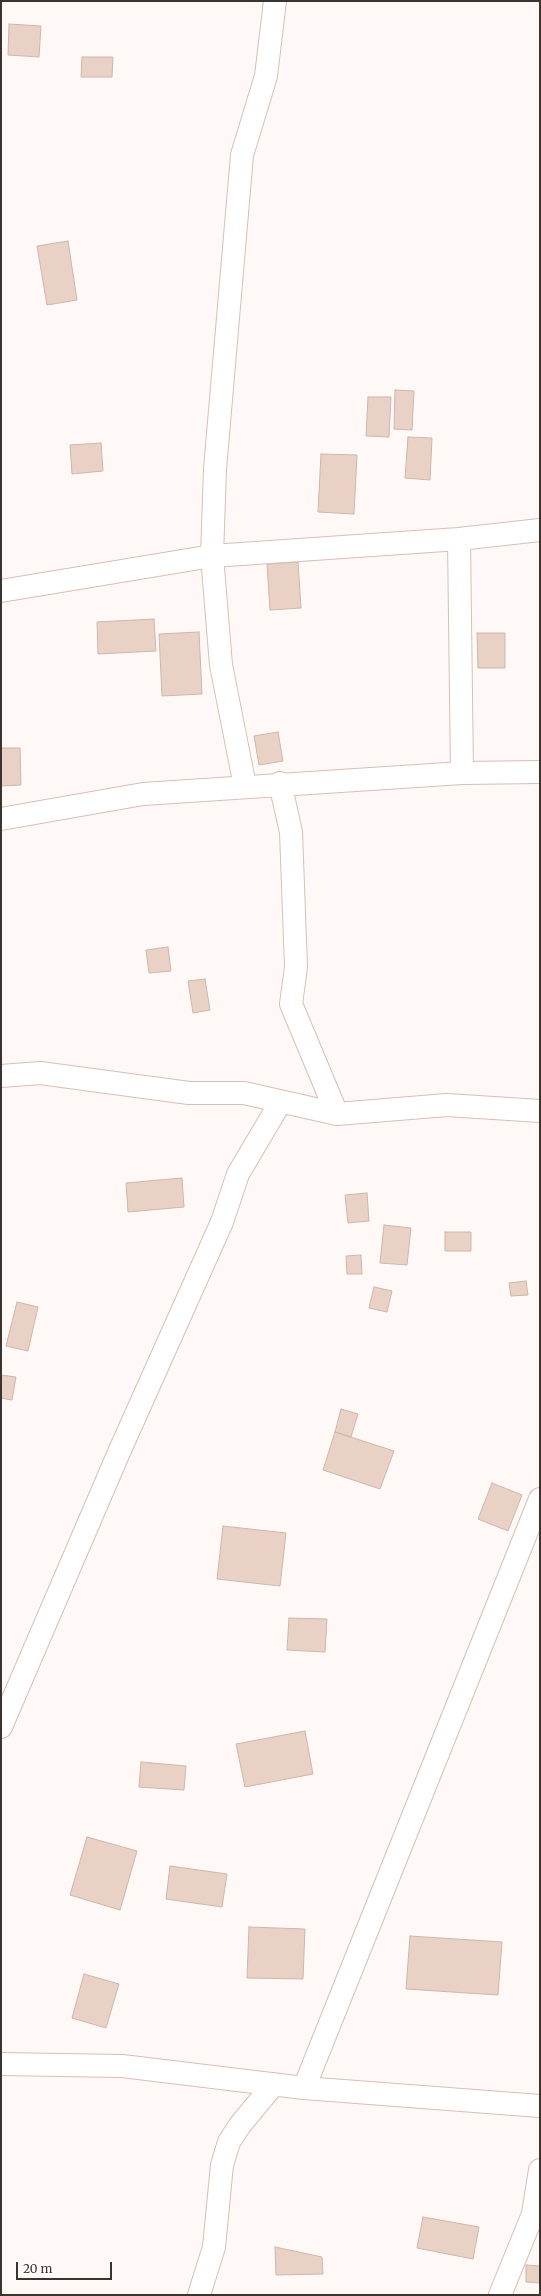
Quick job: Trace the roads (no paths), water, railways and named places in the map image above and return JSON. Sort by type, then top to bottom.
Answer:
[{"type":"street","points":[[245,786],[221,664],[212,556],[215,469],[242,155],[266,76],[275,1]]},
{"type":"street","points":[[1,591],[212,556],[459,539],[540,530]]},
{"type":"street","points":[[459,539],[462,773]]},
{"type":"street","points":[[1,819],[143,794],[280,783],[462,773],[540,772]]},
{"type":"street","points":[[280,783],[291,832],[296,960],[291,1004],[337,1114]]},
{"type":"street","points":[[1,1076],[40,1073],[189,1093],[244,1093],[280,1103],[337,1114],[447,1106],[540,1111]]},
{"type":"street","points":[[1,1727],[120,1450],[222,1222],[238,1174],[280,1103]]},
{"type":"street","points":[[304,2088],[540,1499]]},
{"type":"street","points":[[1,2064],[122,2066],[304,2088],[540,2106]]},
{"type":"street","points":[[199,2295],[214,2247],[222,2165],[229,2142],[240,2125],[274,2084]]},
{"type":"street","points":[[500,2295],[533,2214],[540,2170]]}]
